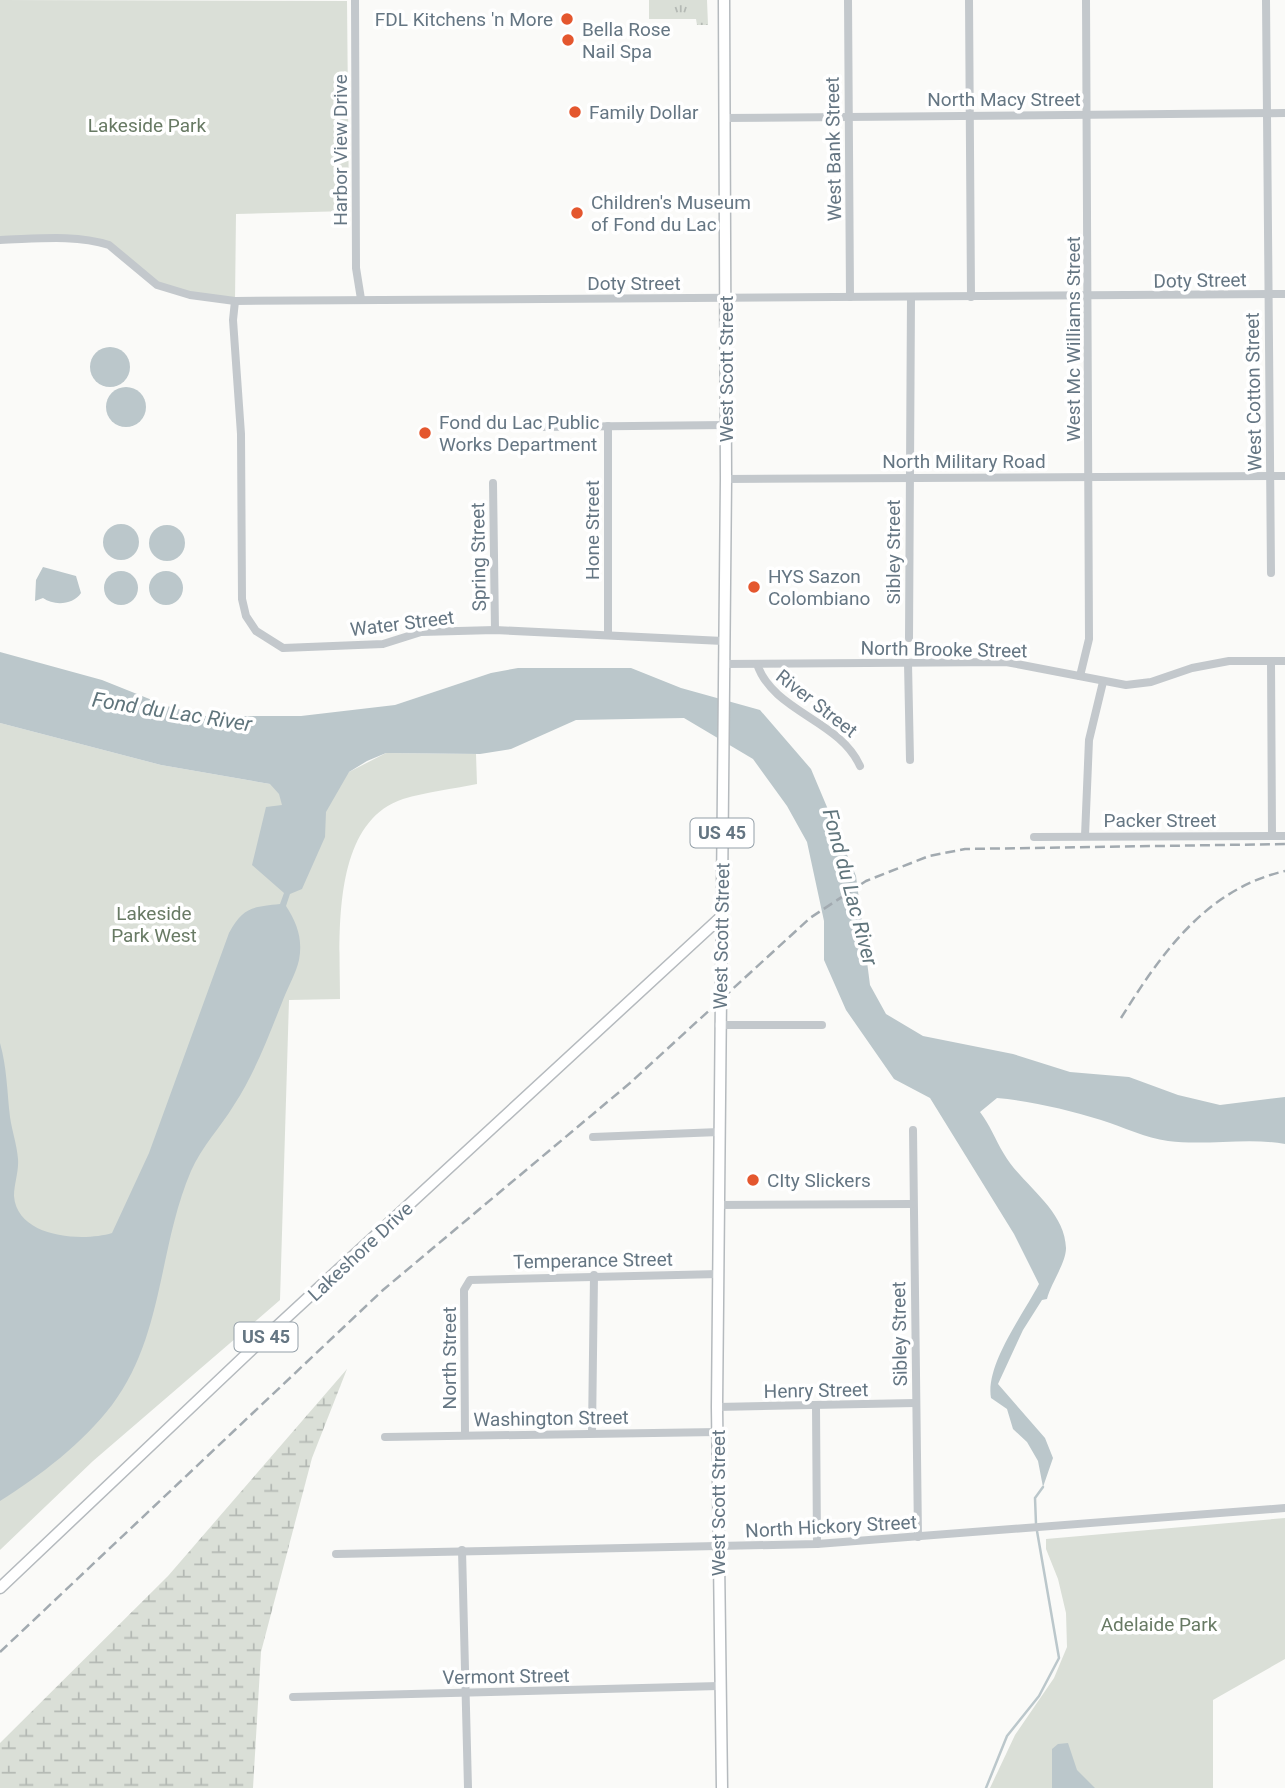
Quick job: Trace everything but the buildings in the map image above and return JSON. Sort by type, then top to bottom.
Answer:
[{"type":"main road","name":"West Scott Street","points":[[722,1788],[717,1408],[726,478],[724,0]]},
{"type":"main road","name":"Lakeshore Drive","points":[[0,1587],[248,1353],[721,917]]},
{"type":"street","name":"Harbor View Drive","points":[[355,0],[356,268],[361,299]]},
{"type":"street","name":"West Bank Street","points":[[848,0],[850,297]]},
{"type":"street","points":[[968,0],[971,297]]},
{"type":"street","name":"West Mc Williams Street","points":[[1080,676],[1089,639],[1090,297],[1086,0]]},
{"type":"street","name":"West Cotton Street","points":[[1266,0],[1271,573]]},
{"type":"street","name":"North Macy Street","points":[[724,118],[1285,113]]},
{"type":"street","name":"Doty Street","points":[[0,240],[77,238],[99,242],[109,245],[157,285],[190,295],[234,301],[1285,294]]},
{"type":"street","name":"Sibley Street","points":[[909,638],[911,298]]},
{"type":"street","name":"Water Street","points":[[234,301],[241,434],[242,597],[244,612],[256,631],[283,648],[383,644],[421,632],[495,630],[723,641]]},
{"type":"street","points":[[540,427],[726,425]]},
{"type":"street","name":"Hone Street","points":[[608,426],[608,635]]},
{"type":"street","name":"North Military Road","points":[[726,478],[1285,476]]},
{"type":"street","name":"Spring Street","points":[[493,483],[495,630]]},
{"type":"street","name":"North Brooke Street","points":[[723,664],[1022,663],[1103,682],[1140,684],[1229,661],[1285,661]]},
{"type":"street","points":[[1271,661],[1272,836]]},
{"type":"street","points":[[908,663],[910,760]]},
{"type":"street","name":"River Street","points":[[757,664],[762,680],[853,750],[860,766]]},
{"type":"street","points":[[1086,836],[1089,740],[1103,682]]},
{"type":"street","name":"Packer Street","points":[[1034,836],[1285,836]]},
{"type":"street","points":[[719,1025],[822,1025]]},
{"type":"street","name":"Sibley Street","points":[[913,1130],[918,1538]]},
{"type":"street","points":[[593,1137],[719,1132]]},
{"type":"street","points":[[718,1205],[912,1205]]},
{"type":"street","name":"Temperance Street","points":[[468,1281],[483,1278],[719,1274]]},
{"type":"street","points":[[592,1432],[594,1275]]},
{"type":"street","name":"North Street","points":[[465,1436],[464,1290],[468,1281]]},
{"type":"street","name":"Henry Street","points":[[717,1408],[915,1403]]},
{"type":"street","points":[[816,1406],[817,1544]]},
{"type":"street","name":"Washington Street","points":[[385,1437],[718,1432]]},
{"type":"street","name":"North Hickory Street","points":[[336,1554],[817,1544],[1285,1508]]},
{"type":"street","points":[[462,1550],[468,1788]]},
{"type":"street","name":"Vermont Street","points":[[293,1697],[719,1686]]},
{"type":"green space","name":"Lakeside Park","points":[[0,0],[347,1],[349,211],[236,214],[235,301],[171,291],[99,242],[0,240]]},
{"type":"green space","points":[[649,0],[707,0],[708,25],[697,25],[696,19],[649,19]]},
{"type":"green space","name":"Lakeside Park West","points":[[0,723],[161,765],[270,784],[349,772],[386,753],[476,754],[477,784],[403,799],[379,812],[362,832],[351,857],[344,886],[340,999],[289,1000],[280,1300],[93,1461],[0,1550]]},
{"type":"green space","points":[[347,1369],[312,1458],[261,1652],[253,1788],[0,1788],[0,1743],[168,1576]]},
{"type":"green space","name":"Adelaide Park","points":[[1285,1518],[1285,1659],[1213,1700],[1213,1788],[990,1788],[1015,1735],[1054,1678],[1067,1647],[1066,1613],[1058,1579],[1046,1549],[1046,1539]]},
{"type":"water","points":[[110,347],[124,353],[130,367],[124,381],[110,387],[96,381],[90,367],[96,353]]},
{"type":"water","points":[[126,387],[134,388],[140,393],[145,399],[145,415],[140,421],[134,426],[126,427],[118,426],[112,421],[107,415],[106,407],[107,399],[112,393],[118,388]]},
{"type":"water","points":[[121,524],[134,529],[139,542],[134,555],[121,560],[108,555],[103,542],[108,529]]},
{"type":"water","points":[[167,525],[179,531],[185,543],[179,555],[167,561],[155,555],[149,543],[155,531]]},
{"type":"water","points":[[43,567],[76,576],[81,593],[78,597],[63,603],[43,598],[35,601],[36,580]]},
{"type":"water","points":[[121,571],[133,576],[138,588],[133,600],[121,605],[109,600],[104,588],[109,576]]},
{"type":"water","points":[[166,571],[178,576],[183,588],[178,600],[166,605],[154,600],[149,588],[154,576]]},
{"type":"water","name":"Fond du Lac River","points":[[0,652],[102,680],[167,706],[203,716],[301,716],[395,705],[491,673],[518,668],[631,668],[681,688],[760,710],[811,769],[856,876],[870,985],[886,1014],[923,1036],[1013,1054],[1070,1072],[1129,1077],[1178,1095],[1220,1105],[1285,1097],[1285,1144],[1256,1141],[1168,1141],[1063,1109],[997,1098],[980,1112],[1004,1154],[1050,1209],[1064,1234],[1065,1254],[1047,1299],[1042,1300],[1023,1330],[998,1384],[1045,1438],[1053,1458],[1043,1487],[1038,1461],[1027,1442],[1013,1429],[1007,1409],[991,1398],[994,1370],[1000,1355],[1039,1284],[1014,1234],[930,1098],[894,1079],[846,1010],[824,960],[824,921],[807,842],[787,806],[753,759],[684,718],[576,720],[511,749],[480,754],[386,753],[349,772],[326,812],[325,837],[302,889],[290,894],[286,906],[300,938],[298,965],[249,1080],[191,1171],[172,1230],[151,1321],[129,1378],[101,1419],[74,1445],[45,1470],[0,1501],[0,1043],[17,1154],[14,1196],[18,1210],[26,1221],[53,1234],[85,1237],[112,1233],[149,1153],[229,933],[244,913],[255,908],[280,904],[284,893],[252,865],[266,807],[282,805],[279,794],[270,784],[161,765],[0,723]]},
{"type":"water","points":[[1068,1743],[1077,1770],[1095,1788],[1052,1788],[1052,1749],[1058,1744]]},
{"type":"waterway","points":[[1036,1524],[1035,1498],[1043,1487]]},
{"type":"waterway","points":[[986,1788],[1007,1736],[1039,1696],[1059,1658],[1037,1531]]},
{"type":"railway","points":[[0,1652],[383,1290],[630,1083],[810,918],[866,881],[929,856],[965,849],[1285,844]]},
{"type":"railway","points":[[1121,1018],[1152,971],[1188,927],[1232,893],[1257,880],[1285,871]]},
{"type":"place","name":"FDL Kitchens 'n More","points":[[567,19]]},
{"type":"place","name":"Bella Rose Nail Spa","points":[[568,40]]},
{"type":"place","name":"Family Dollar","points":[[575,112]]},
{"type":"place","name":"Children's Museum of Fond du Lac","points":[[577,213]]},
{"type":"place","name":"Fond du Lac Public Works Department","points":[[425,433]]},
{"type":"place","name":"HYS Sazon Colombiano","points":[[754,587]]},
{"type":"place","name":"CIty Slickers","points":[[753,1180]]}]
